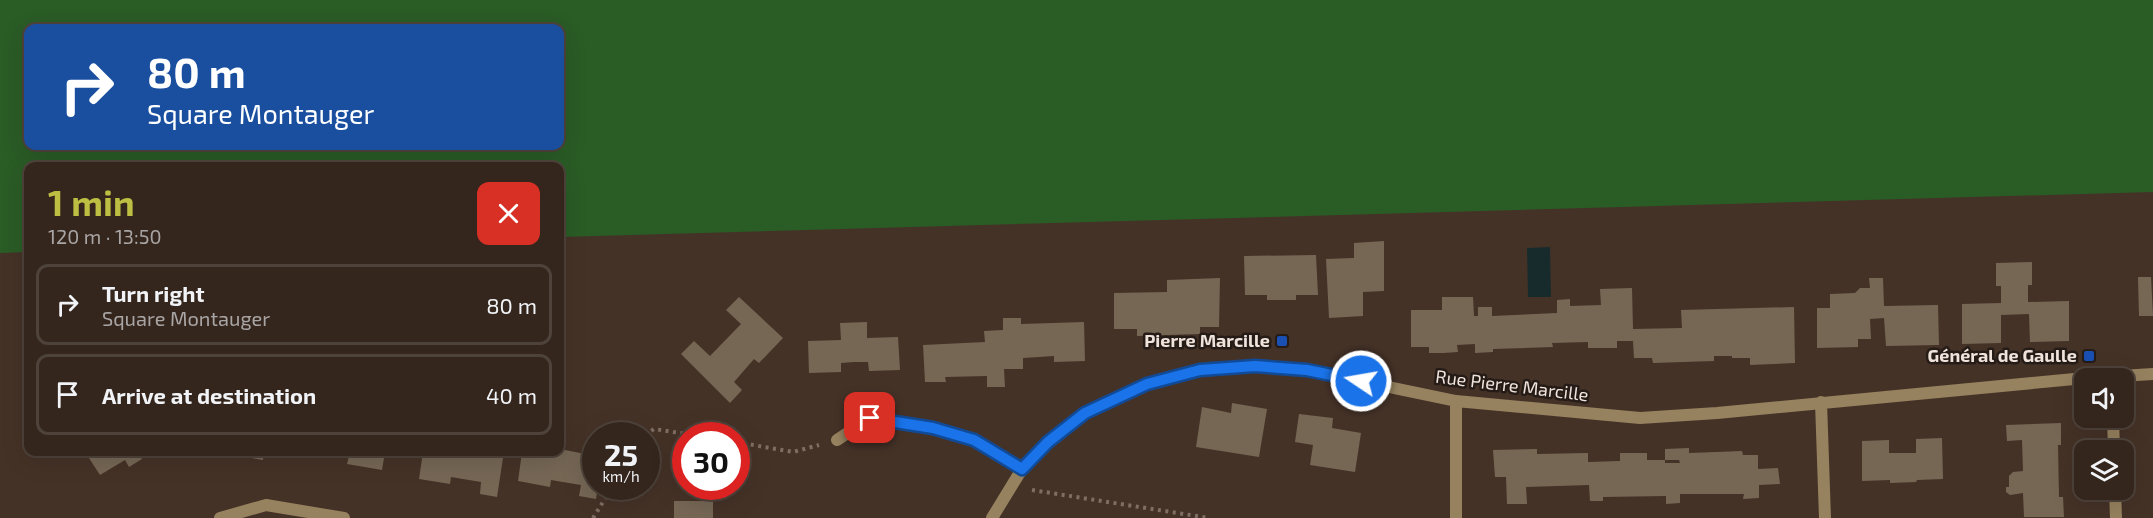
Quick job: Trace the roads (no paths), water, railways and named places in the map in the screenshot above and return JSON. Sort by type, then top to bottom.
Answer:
[{"type":"street","name":"Rue Pierre Marcille","points":[[992,518],[1022,469],[1048,442],[1085,413],[1147,384],[1200,370],[1255,366],[1307,370],[1456,400],[1640,418],[1717,413],[2074,379]]},
{"type":"street","name":"Rue Pierre Marcille","points":[[2134,375],[2153,374]]},
{"type":"street","points":[[1456,400],[1456,518]]},
{"type":"street","points":[[1821,402],[1825,518]]},
{"type":"street","points":[[837,440],[870,418],[933,428],[974,440],[1022,469]]},
{"type":"street","points":[[2115,500],[2116,518]]},
{"type":"street","points":[[220,518],[266,505],[344,518]]},
{"type":"water","points":[[1550,247],[1551,297],[1528,297],[1527,248]]},
{"type":"place","name":"Pierre Marcille","points":[[1282,341]]},
{"type":"place","name":"Général de Gaulle","points":[[2089,356]]}]
